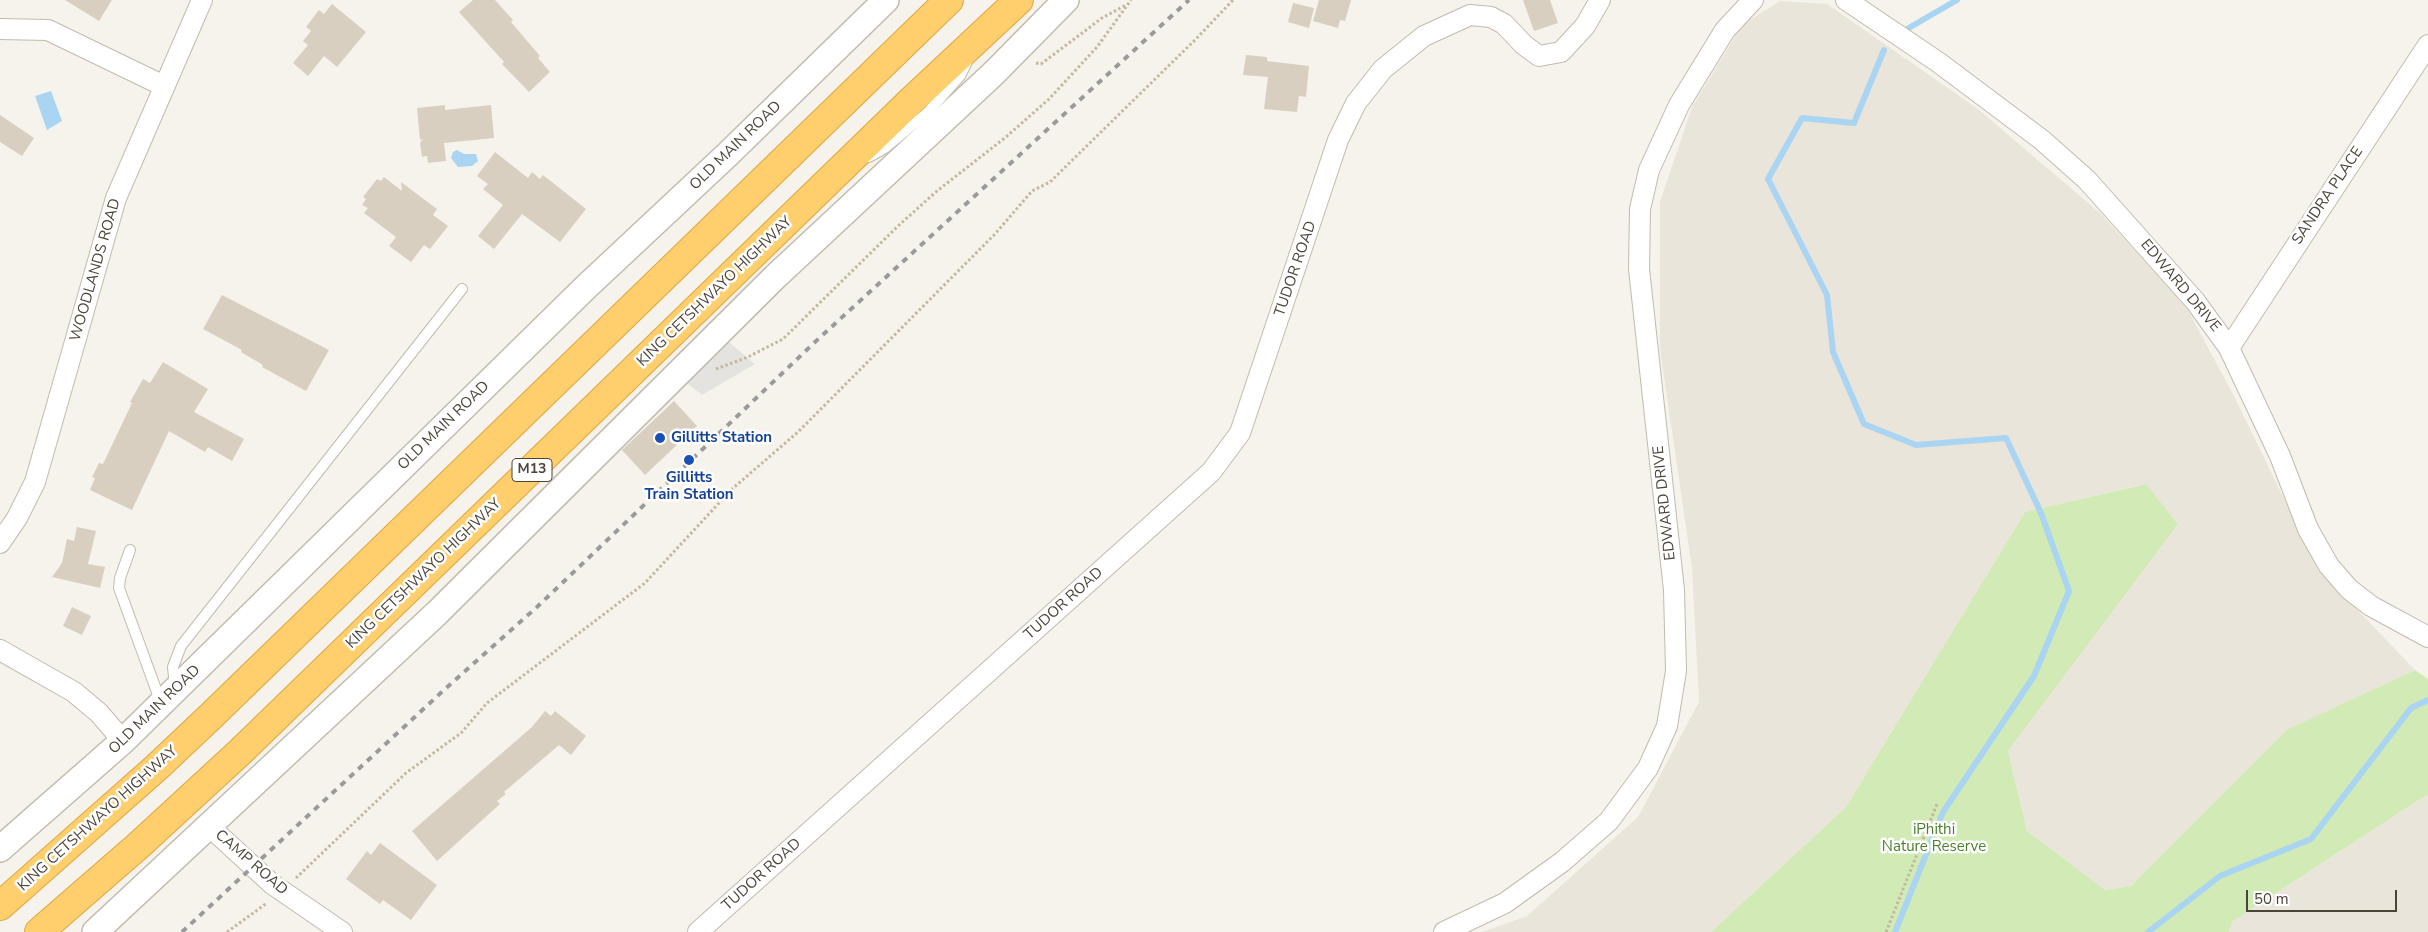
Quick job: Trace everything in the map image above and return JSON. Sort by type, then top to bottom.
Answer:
[{"type":"highway","name":"KING CETSHWAYO HIGHWAY","points":[[0,906],[157,767],[210,717],[949,0]]},
{"type":"highway","name":"KING CETSHWAYO HIGHWAY","points":[[39,932],[139,845],[240,752],[831,178],[1019,0]]},
{"type":"street","name":"WOODLANDS ROAD","points":[[0,543],[17,518],[35,482],[113,206],[202,0]]},
{"type":"street","name":"OLD MAIN ROAD","points":[[0,849],[84,778],[123,741],[586,287],[727,155],[886,0]]},
{"type":"street","points":[[95,932],[437,614],[775,277],[994,74],[1066,0]]},
{"type":"street","name":"TUDOR ROAD","points":[[698,932],[1211,472],[1240,433],[1338,140],[1356,103],[1383,68],[1424,36],[1470,15],[1491,17],[1504,24],[1524,45],[1539,56],[1561,52],[1585,26],[1600,0]]},
{"type":"street","name":"EDWARD DRIVE","points":[[1444,932],[1505,902],[1562,862],[1609,821],[1648,768],[1667,726],[1676,671],[1674,590],[1639,269],[1640,209],[1649,170],[1679,105],[1725,30],[1753,0]]},
{"type":"street","name":"EDWARD DRIVE","points":[[1846,0],[1938,62],[2042,140],[2087,180],[2195,301],[2229,348],[2280,456],[2283,469],[2308,529],[2329,566],[2349,589],[2371,606],[2428,637]]},
{"type":"street","points":[[0,29],[48,30],[164,86]]},
{"type":"street","name":"SANDRA PLACE","points":[[2229,348],[2428,45]]},
{"type":"street","points":[[0,650],[74,692],[99,712],[123,741]]},
{"type":"street","name":"CAMP ROAD","points":[[210,827],[252,867],[282,891],[342,932]]},
{"type":"lane","points":[[168,697],[173,667],[181,646],[462,290]]},
{"type":"lane","points":[[130,550],[120,578],[119,588],[168,697]]},
{"type":"path","points":[[688,363],[716,369],[748,357],[783,339],[924,202],[1006,137],[1049,99],[1097,47],[1131,0]]},
{"type":"path","points":[[227,932],[282,891],[406,773],[461,733],[487,704],[645,583],[732,489],[798,432],[995,234],[1032,191],[1050,182],[1195,40],[1233,0]]},
{"type":"path","points":[[1034,63],[1041,64],[1102,18],[1128,4]]},
{"type":"path","points":[[1886,932],[1938,804]]},
{"type":"shaded area","points":[[1780,1],[1827,4],[1978,109],[2101,214],[2185,305],[2234,396],[2318,569],[2415,670],[2288,729],[2131,886],[2105,890],[2027,831],[2008,751],[2178,524],[2145,484],[2025,512],[1846,807],[1711,932],[1482,932],[1527,916],[1638,817],[1699,702],[1692,568],[1660,349],[1660,202],[1692,107],[1742,25]]},
{"type":"shaded area","points":[[718,333],[755,364],[702,395],[683,380]]},
{"type":"shaded area","points":[[2428,794],[2428,932],[2229,932],[2233,921]]},
{"type":"green space","name":"iPhithi Nature Reserve","points":[[2146,484],[2178,524],[2008,751],[2027,831],[2105,890],[2131,886],[2288,729],[2415,670],[2428,679],[2428,794],[2233,921],[2229,932],[1711,932],[1846,807],[2025,512]]},
{"type":"water","points":[[51,91],[62,121],[47,130],[35,96]]},
{"type":"water","points":[[457,150],[464,154],[476,154],[478,161],[472,166],[458,167],[451,158],[453,152]]},
{"type":"building","points":[[65,0],[112,0],[99,21]]},
{"type":"building","points":[[473,0],[495,0],[513,20],[511,22],[540,56],[538,58],[550,72],[529,92],[502,64],[504,62],[459,12]]},
{"type":"building","points":[[1319,0],[1351,0],[1345,21],[1340,20],[1338,28],[1313,21]]},
{"type":"building","points":[[1523,0],[1550,0],[1558,23],[1534,31]]},
{"type":"building","points":[[1293,3],[1314,8],[1309,28],[1288,22]]},
{"type":"building","points":[[332,4],[366,32],[337,67],[324,56],[308,76],[293,63],[308,45],[303,41],[311,31],[306,27],[319,10],[324,14]]},
{"type":"building","points":[[1246,55],[1267,57],[1267,61],[1309,66],[1306,97],[1299,96],[1297,112],[1264,109],[1268,77],[1243,75]]},
{"type":"building","points":[[445,105],[445,110],[491,105],[494,138],[444,143],[446,161],[428,163],[427,156],[422,157],[420,143],[423,139],[420,140],[417,108]]},
{"type":"building","points":[[0,115],[34,138],[22,156],[0,142]]},
{"type":"building","points":[[495,152],[528,178],[532,172],[540,179],[543,175],[586,209],[560,242],[522,214],[494,249],[478,236],[503,205],[483,189],[488,184],[477,176]]},
{"type":"building","points":[[384,177],[402,191],[401,182],[437,209],[433,215],[448,226],[430,249],[424,245],[411,262],[389,246],[396,237],[364,213],[368,208],[362,205],[366,199],[363,197],[377,179],[381,181]]},
{"type":"building","points":[[222,295],[329,350],[306,391],[262,367],[263,365],[241,352],[242,350],[203,329]]},
{"type":"building","points":[[163,362],[208,389],[194,412],[244,439],[232,461],[208,447],[205,452],[169,431],[132,510],[90,490],[95,478],[92,477],[99,463],[103,464],[132,403],[130,402],[143,379],[150,383]]},
{"type":"building","name":"Gillitts Station","points":[[674,401],[697,426],[645,475],[622,450]]},
{"type":"building","points":[[77,527],[96,531],[88,564],[105,567],[100,588],[52,577],[62,563],[67,539],[74,541]]},
{"type":"building","points":[[72,607],[91,616],[82,635],[63,626]]},
{"type":"building","points":[[545,711],[551,716],[555,711],[586,736],[571,755],[559,745],[504,792],[506,794],[497,801],[500,804],[437,861],[412,831],[532,727]]},
{"type":"building","points":[[380,843],[437,885],[411,920],[383,900],[380,904],[346,879],[367,851],[371,855]]},
{"type":"waterway","points":[[1907,29],[1957,0]]},
{"type":"waterway","points":[[1884,50],[1854,123],[1802,118],[1768,179],[1827,295],[1833,352],[1864,424],[1916,445],[2006,438],[2041,513],[2069,591],[2034,676],[1943,812],[1895,932]]},
{"type":"waterway","points":[[2148,932],[2220,876],[2311,839],[2411,708],[2428,700]]},
{"type":"railway","points":[[182,932],[444,690],[537,607],[815,342],[1189,0]]},
{"type":"place","name":"Gillitts Station","points":[[660,438]]},
{"type":"place","name":"Gillitts Train Station","points":[[689,460]]}]
